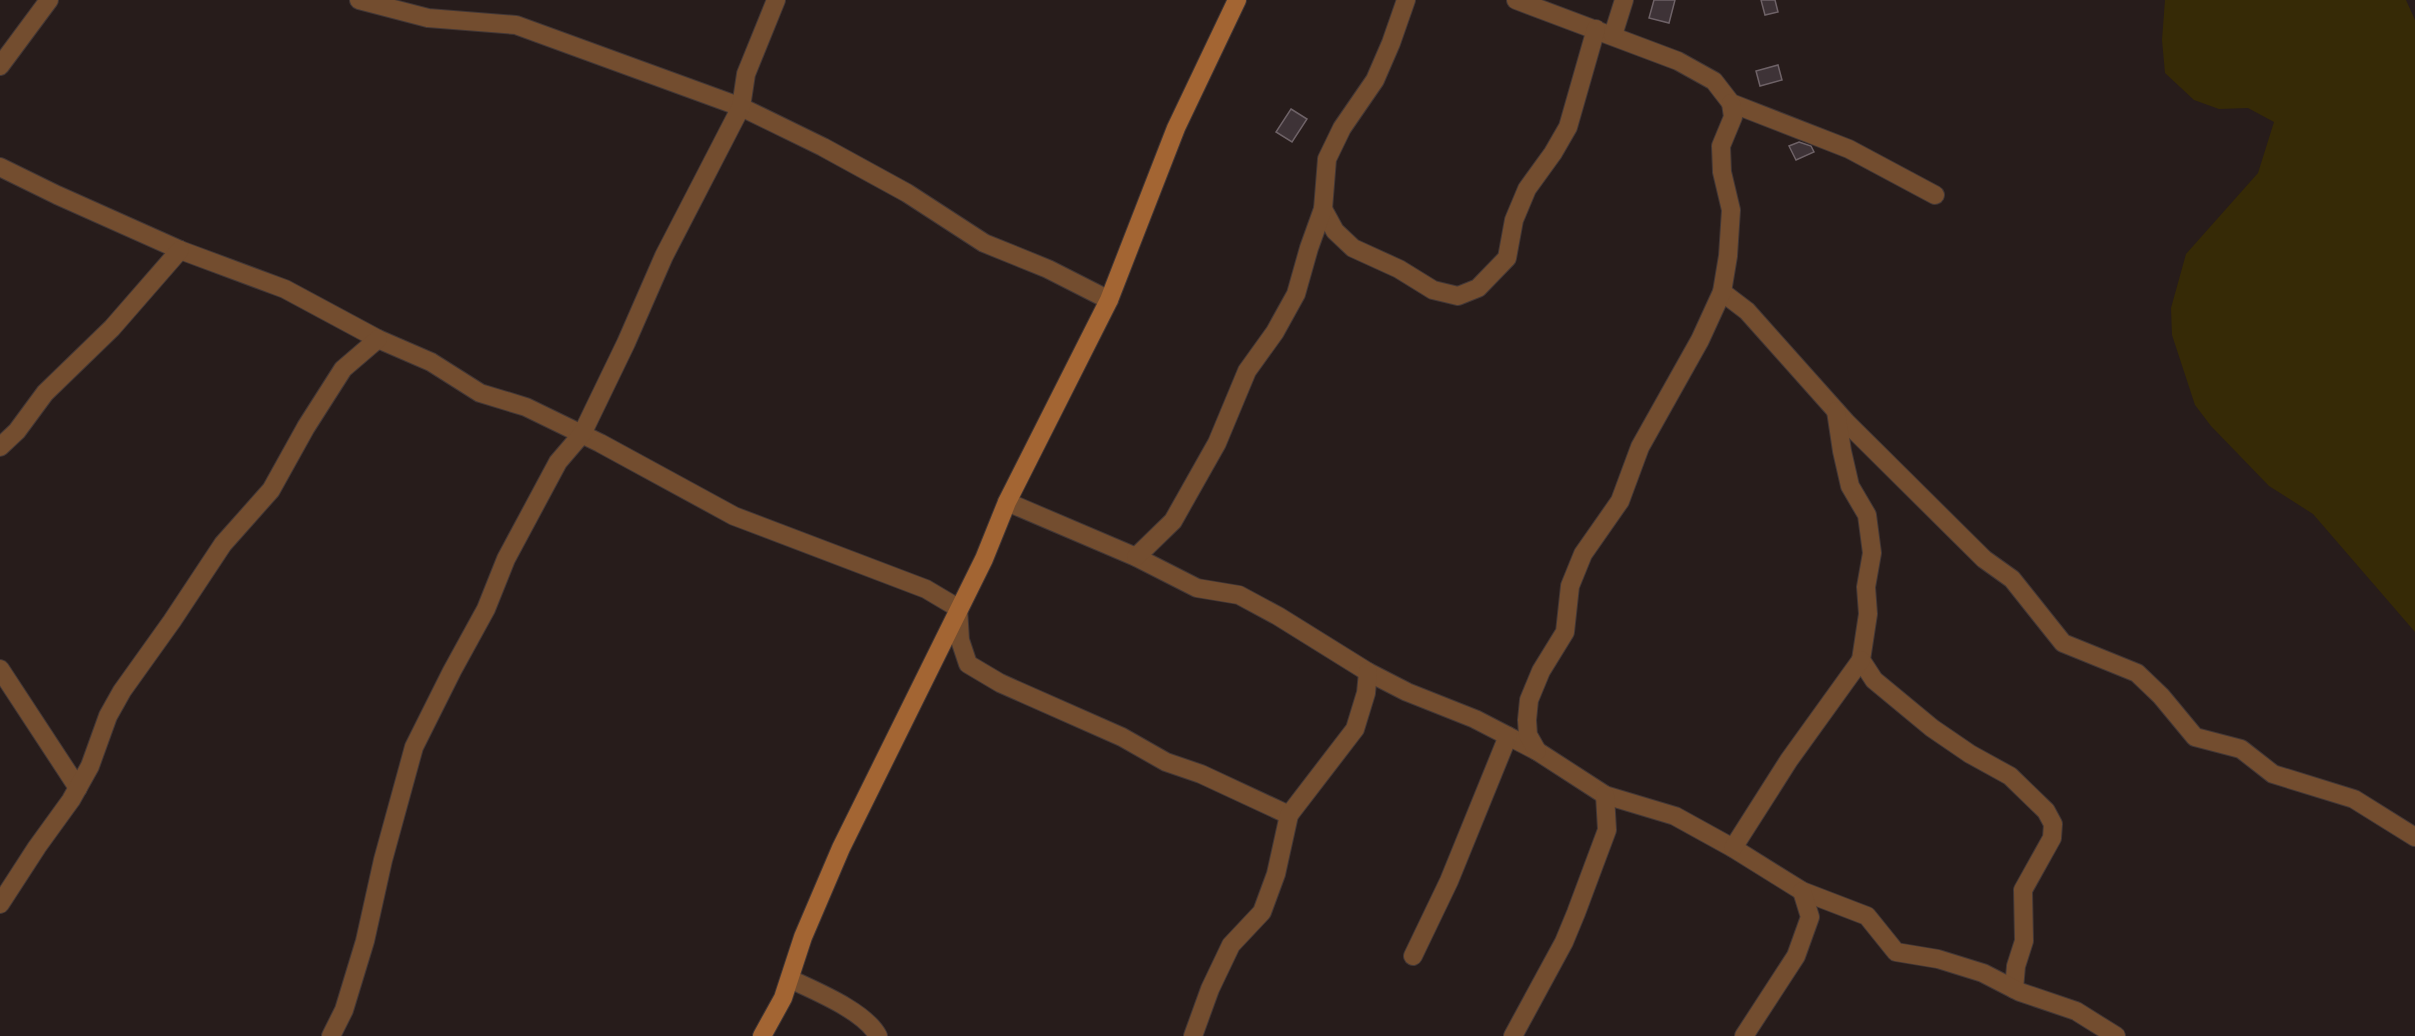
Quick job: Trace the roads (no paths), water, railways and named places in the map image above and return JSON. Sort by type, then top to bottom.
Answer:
[{"type":"street","points":[[0,66],[49,0]]},
{"type":"street","points":[[359,0],[428,18],[516,25],[741,107],[823,147],[907,193],[984,243],[1048,268],[1109,300]]},
{"type":"street","points":[[331,1036],[344,1010],[365,941],[388,839],[414,747],[486,609],[506,559],[539,497],[558,462],[582,435],[626,344],[664,256],[741,107],[746,74],[776,0]]},
{"type":"street","points":[[762,1036],[783,998],[803,937],[841,848],[984,559],[1007,502],[1109,300],[1176,128],[1237,0]]},
{"type":"street","points":[[1136,557],[1173,521],[1217,444],[1247,371],[1275,332],[1296,294],[1323,209],[1327,159],[1342,128],[1375,80],[1406,0]]},
{"type":"street","points":[[1516,0],[1678,61],[1714,81],[1731,103],[1849,149],[1935,195]]},
{"type":"street","points":[[1613,35],[1624,0]]},
{"type":"street","points":[[1323,209],[1335,231],[1353,248],[1399,269],[1433,290],[1458,296],[1478,288],[1507,258],[1514,220],[1527,189],[1568,128],[1596,29]]},
{"type":"street","points":[[1537,751],[1528,735],[1529,700],[1541,671],[1565,632],[1570,586],[1583,554],[1620,501],[1640,447],[1689,360],[1722,292],[1728,256],[1731,210],[1722,172],[1721,146],[1732,117],[1731,103]]},
{"type":"street","points":[[0,166],[57,195],[180,250],[285,289],[378,339],[431,362],[480,393],[526,407],[734,516],[926,589],[958,608]]},
{"type":"street","points":[[0,447],[17,431],[45,393],[112,328],[180,250]]},
{"type":"street","points":[[1722,292],[1747,311],[1836,411],[1983,559],[2012,579],[2063,643],[2137,673],[2161,696],[2195,737],[2241,749],[2273,774],[2354,799],[2415,837]]},
{"type":"street","points":[[0,904],[78,788],[90,766],[108,716],[122,691],[223,544],[271,490],[306,427],[343,369],[378,339]]},
{"type":"street","points":[[1733,848],[1789,760],[1861,660],[1868,614],[1866,587],[1872,553],[1867,515],[1850,486],[1836,411]]},
{"type":"street","points":[[1007,502],[1136,557],[1197,588],[1239,595],[1278,616],[1368,672],[1407,692],[1475,719],[1537,751],[1605,795],[1675,816],[1733,848],[1802,891],[1867,916],[1896,952],[1938,959],[1983,972],[2014,989],[2076,1011],[2116,1036]]},
{"type":"street","points":[[958,608],[960,640],[968,664],[1000,683],[1122,737],[1166,762],[1201,774],[1289,815]]},
{"type":"street","points":[[1861,660],[1874,680],[1932,728],[1970,754],[2010,776],[2046,811],[2053,824],[2052,838],[2023,890],[2024,941],[2016,966],[2014,989]]},
{"type":"street","points":[[0,669],[78,788]]},
{"type":"street","points":[[1193,1036],[1210,989],[1231,945],[1262,912],[1276,873],[1289,815],[1355,729],[1366,693],[1368,672]]},
{"type":"street","points":[[1413,956],[1449,881],[1508,736]]},
{"type":"street","points":[[1513,1036],[1563,942],[1607,830],[1605,795]]},
{"type":"street","points":[[1744,1036],[1796,956],[1810,917],[1802,891]]},
{"type":"street","points":[[790,979],[834,1001],[873,1025],[878,1036]]}]
